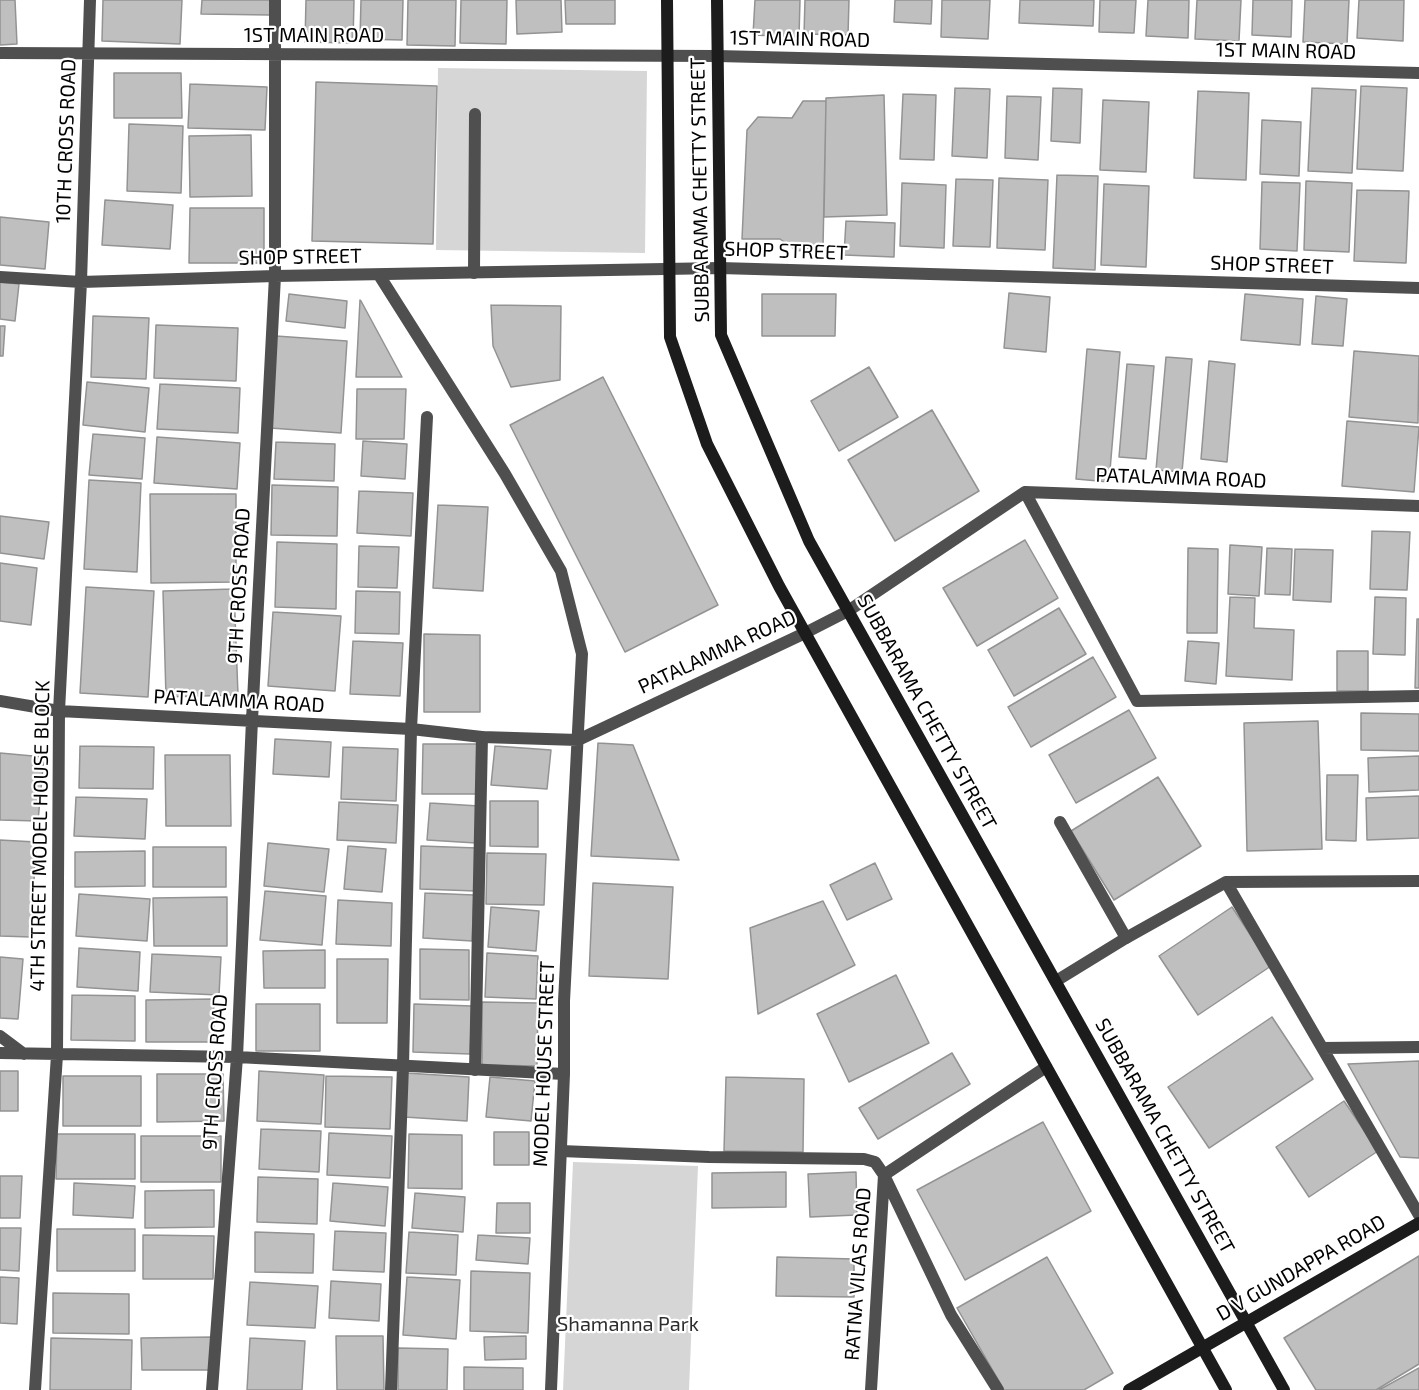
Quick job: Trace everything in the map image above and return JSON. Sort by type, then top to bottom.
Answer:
[{"type":"main road","name":"SUBBARAMA CHETTY STREET","points":[[667,0],[670,337],[707,444],[805,633],[1226,1390]]},
{"type":"main road","name":"SUBBARAMA CHETTY STREET","points":[[717,0],[721,335],[810,541],[1284,1390]]},
{"type":"main road","name":"D V GUNDAPPA ROAD","points":[[1129,1390],[1419,1223]]},
{"type":"street","name":"10TH CROSS ROAD","points":[[81,282],[90,0]]},
{"type":"street","name":"9TH CROSS ROAD","points":[[212,1390],[237,1058],[275,276],[275,0]]},
{"type":"street","name":"1ST MAIN ROAD","points":[[0,53],[717,56],[1419,73]]},
{"type":"street","points":[[474,273],[475,114]]},
{"type":"street","name":"SHOP STREET","points":[[0,277],[81,282],[720,268],[1419,288]]},
{"type":"street","name":"MODEL HOUSE STREET","points":[[379,275],[498,464],[561,571],[582,654],[564,1001],[564,1074],[552,1390]]},
{"type":"street","name":"4TH STREET MODEL HOUSE BLOCK","points":[[35,1390],[57,1055],[59,711],[81,282]]},
{"type":"street","points":[[391,1390],[403,1066],[411,729],[427,417]]},
{"type":"street","points":[[1025,492],[1137,701],[1419,696]]},
{"type":"street","name":"PATALAMMA ROAD","points":[[0,701],[59,711],[411,729],[482,737],[578,740],[805,633],[848,610],[1025,492],[1419,506]]},
{"type":"street","points":[[476,1070],[482,737]]},
{"type":"street","points":[[1060,822],[1126,938]]},
{"type":"street","points":[[1056,981],[1126,938],[1226,882],[1419,881]]},
{"type":"street","points":[[1226,882],[1419,1215]]},
{"type":"street","points":[[0,1036],[24,1054]]},
{"type":"street","points":[[1322,1048],[1419,1047]]},
{"type":"street","points":[[0,1053],[237,1058],[564,1074]]},
{"type":"street","name":"RATNA VILAS ROAD","points":[[871,1390],[884,1175],[1046,1067]]},
{"type":"street","points":[[561,1151],[709,1157],[864,1159],[874,1162],[884,1175],[951,1316],[998,1390]]},
{"type":"green space","points":[[438,68],[647,71],[645,253],[436,250]]},
{"type":"green space","name":"Shamanna Park","points":[[573,1162],[698,1166],[689,1390],[563,1390]]},
{"type":"building","points":[[0,0],[15,0],[17,44],[0,45]]},
{"type":"building","points":[[103,0],[182,0],[180,44],[102,41]]},
{"type":"building","points":[[202,0],[270,0],[270,15],[201,14]]},
{"type":"building","points":[[306,0],[354,0],[353,43],[305,42]]},
{"type":"building","points":[[361,0],[403,0],[402,40],[360,39]]},
{"type":"building","points":[[408,0],[456,0],[455,46],[407,45]]},
{"type":"building","points":[[461,0],[507,0],[506,44],[460,43]]},
{"type":"building","points":[[516,0],[561,0],[562,32],[517,34]]},
{"type":"building","points":[[565,0],[615,0],[615,24],[566,24]]},
{"type":"building","points":[[755,0],[800,0],[799,37],[753,35]]},
{"type":"building","points":[[805,0],[849,0],[848,35],[804,34]]},
{"type":"building","points":[[895,0],[932,0],[931,24],[894,22]]},
{"type":"building","points":[[942,0],[990,0],[988,39],[941,37]]},
{"type":"building","points":[[1020,0],[1094,0],[1093,26],[1019,23]]},
{"type":"building","points":[[1100,0],[1136,0],[1134,33],[1099,32]]},
{"type":"building","points":[[1148,0],[1189,0],[1188,38],[1146,36]]},
{"type":"building","points":[[1197,0],[1241,0],[1239,41],[1195,39]]},
{"type":"building","points":[[1253,0],[1292,0],[1291,37],[1252,35]]},
{"type":"building","points":[[1305,0],[1349,0],[1347,44],[1303,42]]},
{"type":"building","points":[[1359,0],[1404,0],[1403,41],[1357,38]]},
{"type":"building","points":[[114,73],[181,73],[182,118],[114,118]]},
{"type":"building","points":[[316,82],[437,86],[433,244],[312,241]]},
{"type":"building","points":[[190,84],[267,87],[265,130],[188,128]]},
{"type":"building","points":[[1361,86],[1407,88],[1403,171],[1357,169]]},
{"type":"building","points":[[955,88],[990,89],[987,158],[952,156]]},
{"type":"building","points":[[1053,88],[1082,89],[1080,143],[1051,141]]},
{"type":"building","points":[[1312,88],[1356,90],[1352,173],[1308,171]]},
{"type":"building","points":[[1198,91],[1249,93],[1246,180],[1194,178]]},
{"type":"building","points":[[903,94],[936,95],[934,160],[900,159]]},
{"type":"building","points":[[884,95],[887,215],[824,217],[826,98]]},
{"type":"building","points":[[1007,96],[1041,97],[1038,160],[1005,158]]},
{"type":"building","points":[[1103,100],[1149,102],[1146,172],[1100,170]]},
{"type":"building","points":[[803,101],[826,101],[823,247],[797,251],[780,239],[742,239],[747,130],[758,117],[792,118]]},
{"type":"building","points":[[1262,120],[1301,122],[1299,176],[1260,174]]},
{"type":"building","points":[[129,124],[183,126],[181,193],[127,191]]},
{"type":"building","points":[[251,135],[252,196],[190,197],[189,136]]},
{"type":"building","points":[[1057,175],[1098,176],[1095,270],[1053,268]]},
{"type":"building","points":[[999,178],[1048,180],[1045,250],[997,248]]},
{"type":"building","points":[[956,179],[993,180],[990,247],[953,246]]},
{"type":"building","points":[[1306,181],[1352,183],[1349,252],[1304,250]]},
{"type":"building","points":[[1262,182],[1300,183],[1297,251],[1260,249]]},
{"type":"building","points":[[902,183],[946,185],[944,248],[900,246]]},
{"type":"building","points":[[1104,184],[1149,186],[1146,267],[1101,265]]},
{"type":"building","points":[[1357,190],[1409,191],[1406,263],[1354,261]]},
{"type":"building","points":[[105,200],[173,205],[170,249],[102,245]]},
{"type":"building","points":[[190,208],[264,208],[264,263],[189,263]]},
{"type":"building","points":[[0,217],[49,222],[45,269],[0,265]]},
{"type":"building","points":[[846,221],[895,223],[894,257],[844,255]]},
{"type":"building","points":[[0,282],[19,284],[15,321],[0,319]]},
{"type":"building","points":[[1009,293],[1050,297],[1046,352],[1004,348]]},
{"type":"building","points":[[289,294],[347,301],[345,328],[286,321]]},
{"type":"building","points":[[762,294],[836,294],[835,336],[762,336]]},
{"type":"building","points":[[1245,294],[1303,299],[1300,345],[1241,340]]},
{"type":"building","points":[[1316,296],[1347,299],[1343,346],[1312,344]]},
{"type":"building","points":[[361,301],[402,377],[356,377]]},
{"type":"building","points":[[491,305],[561,306],[560,380],[511,387],[493,346]]},
{"type":"building","points":[[93,316],[149,318],[146,379],[91,377]]},
{"type":"building","points":[[156,325],[238,328],[236,381],[154,378]]},
{"type":"building","points":[[0,326],[5,326],[3,356],[0,356]]},
{"type":"building","points":[[276,336],[347,341],[341,433],[270,428]]},
{"type":"building","points":[[1087,349],[1120,352],[1109,482],[1076,479]]},
{"type":"building","points":[[1354,351],[1419,356],[1418,423],[1349,417]]},
{"type":"building","points":[[1166,357],[1192,359],[1182,472],[1156,470]]},
{"type":"building","points":[[1209,361],[1235,364],[1227,462],[1201,459]]},
{"type":"building","points":[[1127,364],[1154,366],[1146,459],[1119,457]]},
{"type":"building","points":[[869,367],[898,417],[839,451],[811,401]]},
{"type":"building","points":[[603,377],[718,605],[625,652],[510,425]]},
{"type":"building","points":[[87,382],[149,388],[145,432],[83,425]]},
{"type":"building","points":[[160,384],[240,388],[238,433],[157,429]]},
{"type":"building","points":[[357,389],[406,389],[404,439],[356,439]]},
{"type":"building","points":[[932,410],[979,491],[895,541],[848,460]]},
{"type":"building","points":[[1347,421],[1419,427],[1414,492],[1342,486]]},
{"type":"building","points":[[93,434],[145,438],[142,479],[89,475]]},
{"type":"building","points":[[157,437],[240,443],[237,489],[154,483]]},
{"type":"building","points":[[363,441],[407,444],[405,479],[361,476]]},
{"type":"building","points":[[276,442],[335,444],[334,481],[274,479]]},
{"type":"building","points":[[89,480],[141,483],[137,572],[84,569]]},
{"type":"building","points":[[272,485],[338,487],[337,536],[271,535]]},
{"type":"building","points":[[359,491],[413,493],[411,536],[357,533]]},
{"type":"building","points":[[150,494],[236,494],[236,582],[151,583]]},
{"type":"building","points":[[438,505],[488,507],[483,591],[433,588]]},
{"type":"building","points":[[0,516],[49,522],[44,559],[0,553]]},
{"type":"building","points":[[1372,531],[1410,532],[1407,590],[1370,589]]},
{"type":"building","points":[[1025,540],[1058,598],[977,646],[943,588]]},
{"type":"building","points":[[277,542],[337,544],[336,609],[275,607]]},
{"type":"building","points":[[1230,545],[1262,547],[1259,596],[1228,594]]},
{"type":"building","points":[[359,546],[399,547],[397,588],[358,587]]},
{"type":"building","points":[[1188,548],[1218,549],[1217,633],[1187,633]]},
{"type":"building","points":[[1267,548],[1292,549],[1290,595],[1265,594]]},
{"type":"building","points":[[1295,549],[1333,550],[1331,602],[1293,600]]},
{"type":"building","points":[[0,563],[37,568],[31,625],[0,621]]},
{"type":"building","points":[[86,587],[154,591],[148,697],[80,693]]},
{"type":"building","points":[[234,589],[238,695],[166,697],[163,591]]},
{"type":"building","points":[[356,591],[400,592],[399,634],[355,633]]},
{"type":"building","points":[[1230,597],[1255,598],[1254,628],[1294,630],[1292,680],[1226,676]]},
{"type":"building","points":[[1375,597],[1406,598],[1405,655],[1373,654]]},
{"type":"building","points":[[1059,608],[1086,654],[1014,696],[988,650]]},
{"type":"building","points":[[273,612],[341,616],[335,691],[268,686]]},
{"type":"building","points":[[1417,619],[1419,619],[1419,688],[1415,688]]},
{"type":"building","points":[[424,634],[480,635],[480,712],[424,712]]},
{"type":"building","points":[[353,641],[403,643],[400,696],[350,694]]},
{"type":"building","points":[[1188,641],[1219,643],[1216,684],[1185,681]]},
{"type":"building","points":[[1337,651],[1368,651],[1368,691],[1337,691]]},
{"type":"building","points":[[1093,657],[1116,697],[1031,747],[1008,707]]},
{"type":"building","points":[[1129,710],[1156,758],[1076,803],[1049,755]]},
{"type":"building","points":[[1361,713],[1419,714],[1419,751],[1361,750]]},
{"type":"building","points":[[1318,721],[1322,849],[1247,851],[1244,723]]},
{"type":"building","points":[[275,739],[331,742],[329,777],[273,774]]},
{"type":"building","points":[[598,743],[633,745],[679,860],[591,856]]},
{"type":"building","points":[[423,744],[478,744],[477,794],[422,794]]},
{"type":"building","points":[[80,746],[154,747],[153,789],[79,788]]},
{"type":"building","points":[[495,746],[551,750],[547,789],[491,785]]},
{"type":"building","points":[[343,747],[398,749],[396,801],[341,799]]},
{"type":"building","points":[[0,753],[44,757],[38,821],[0,820]]},
{"type":"building","points":[[165,755],[230,755],[231,826],[166,826]]},
{"type":"building","points":[[1419,756],[1419,790],[1369,792],[1368,758]]},
{"type":"building","points":[[1327,775],[1358,775],[1356,841],[1326,840]]},
{"type":"building","points":[[1158,777],[1201,846],[1114,900],[1071,831]]},
{"type":"building","points":[[1419,796],[1419,838],[1367,840],[1366,798]]},
{"type":"building","points":[[76,797],[147,799],[145,839],[74,836]]},
{"type":"building","points":[[490,801],[538,801],[538,847],[490,846]]},
{"type":"building","points":[[339,802],[398,805],[396,843],[337,840]]},
{"type":"building","points":[[430,803],[479,806],[476,843],[427,840]]},
{"type":"building","points":[[0,840],[36,842],[31,937],[0,936]]},
{"type":"building","points":[[268,843],[329,849],[324,892],[264,886]]},
{"type":"building","points":[[348,846],[386,849],[382,892],[344,889]]},
{"type":"building","points":[[421,846],[477,848],[476,891],[420,889]]},
{"type":"building","points":[[153,847],[226,847],[226,887],[153,887]]},
{"type":"building","points":[[145,851],[145,886],[75,887],[75,852]]},
{"type":"building","points":[[487,853],[546,854],[544,905],[486,904]]},
{"type":"building","points":[[875,863],[892,899],[847,920],[830,885]]},
{"type":"building","points":[[593,883],[673,887],[668,979],[589,976]]},
{"type":"building","points":[[265,891],[326,896],[322,945],[260,940]]},
{"type":"building","points":[[425,893],[474,895],[472,941],[423,938]]},
{"type":"building","points":[[79,894],[150,899],[147,941],[76,936]]},
{"type":"building","points":[[227,897],[227,946],[154,946],[153,898]]},
{"type":"building","points":[[338,900],[392,903],[391,946],[336,944]]},
{"type":"building","points":[[823,901],[855,965],[758,1014],[750,928]]},
{"type":"building","points":[[491,907],[539,911],[536,951],[488,947]]},
{"type":"building","points":[[1232,907],[1271,966],[1198,1015],[1159,956]]},
{"type":"building","points":[[79,948],[140,952],[138,991],[77,987]]},
{"type":"building","points":[[420,949],[469,950],[469,1000],[420,999]]},
{"type":"building","points":[[325,950],[325,988],[264,988],[263,951]]},
{"type":"building","points":[[487,953],[538,956],[536,999],[485,997]]},
{"type":"building","points":[[152,954],[221,957],[219,995],[150,992]]},
{"type":"building","points":[[0,957],[23,959],[18,1019],[0,1018]]},
{"type":"building","points":[[337,959],[388,959],[387,1023],[337,1023]]},
{"type":"building","points":[[896,975],[929,1043],[849,1082],[817,1014]]},
{"type":"building","points":[[72,995],[135,996],[135,1041],[71,1040]]},
{"type":"building","points":[[214,999],[214,1042],[146,1042],[146,1000]]},
{"type":"building","points":[[482,1002],[538,1003],[537,1066],[482,1065]]},
{"type":"building","points":[[256,1004],[320,1004],[320,1051],[256,1051]]},
{"type":"building","points":[[414,1004],[472,1006],[470,1054],[413,1052]]},
{"type":"building","points":[[1272,1017],[1313,1079],[1209,1148],[1168,1087]]},
{"type":"building","points":[[952,1053],[970,1084],[878,1139],[859,1108]]},
{"type":"building","points":[[1419,1061],[1419,1158],[1400,1157],[1348,1064]]},
{"type":"building","points":[[0,1071],[18,1071],[18,1111],[0,1111]]},
{"type":"building","points":[[259,1071],[324,1075],[321,1124],[257,1121]]},
{"type":"building","points":[[406,1073],[469,1077],[467,1121],[404,1117]]},
{"type":"building","points":[[157,1074],[223,1074],[224,1121],[157,1122]]},
{"type":"building","points":[[63,1076],[141,1076],[141,1126],[63,1126]]},
{"type":"building","points":[[326,1076],[392,1077],[390,1129],[325,1127]]},
{"type":"building","points":[[490,1077],[535,1081],[531,1121],[486,1117]]},
{"type":"building","points":[[726,1077],[804,1079],[803,1152],[724,1151]]},
{"type":"building","points":[[1344,1101],[1378,1151],[1309,1197],[1276,1147]]},
{"type":"building","points":[[1043,1122],[1091,1211],[965,1280],[917,1190]]},
{"type":"building","points":[[261,1129],[321,1131],[319,1172],[259,1169]]},
{"type":"building","points":[[494,1132],[529,1132],[529,1165],[494,1165]]},
{"type":"building","points":[[329,1133],[392,1136],[390,1178],[327,1175]]},
{"type":"building","points":[[57,1134],[135,1134],[135,1179],[56,1179]]},
{"type":"building","points":[[409,1134],[462,1135],[462,1189],[408,1188]]},
{"type":"building","points":[[141,1136],[221,1136],[221,1182],[141,1182]]},
{"type":"building","points":[[786,1172],[786,1207],[712,1208],[712,1173]]},
{"type":"building","points":[[856,1172],[857,1215],[810,1217],[808,1174]]},
{"type":"building","points":[[0,1176],[22,1176],[20,1218],[0,1218]]},
{"type":"building","points":[[258,1177],[318,1179],[317,1224],[257,1222]]},
{"type":"building","points":[[74,1183],[135,1186],[133,1218],[73,1215]]},
{"type":"building","points":[[333,1183],[388,1187],[385,1226],[330,1221]]},
{"type":"building","points":[[214,1190],[214,1227],[145,1228],[145,1191]]},
{"type":"building","points":[[415,1193],[465,1197],[463,1232],[412,1228]]},
{"type":"building","points":[[497,1203],[530,1203],[530,1233],[496,1233]]},
{"type":"building","points":[[0,1228],[21,1228],[19,1271],[0,1270]]},
{"type":"building","points":[[57,1229],[135,1229],[135,1271],[57,1271]]},
{"type":"building","points":[[335,1231],[386,1233],[384,1272],[333,1270]]},
{"type":"building","points":[[255,1232],[314,1234],[313,1273],[255,1272]]},
{"type":"building","points":[[409,1232],[458,1235],[456,1275],[406,1273]]},
{"type":"building","points":[[143,1235],[214,1236],[213,1279],[143,1279]]},
{"type":"building","points":[[478,1235],[530,1238],[528,1264],[476,1260]]},
{"type":"building","points":[[1419,1256],[1419,1364],[1376,1390],[1316,1390],[1284,1338]]},
{"type":"building","points":[[777,1257],[854,1259],[854,1297],[776,1296]]},
{"type":"building","points":[[1047,1257],[1113,1373],[1084,1390],[1004,1390],[957,1308]]},
{"type":"building","points":[[471,1271],[530,1273],[528,1333],[470,1331]]},
{"type":"building","points":[[0,1277],[19,1278],[17,1324],[0,1323]]},
{"type":"building","points":[[407,1277],[460,1280],[456,1339],[403,1335]]},
{"type":"building","points":[[331,1281],[381,1284],[379,1321],[329,1318]]},
{"type":"building","points":[[250,1282],[318,1286],[315,1328],[247,1325]]},
{"type":"building","points":[[53,1293],[129,1294],[129,1334],[53,1333]]},
{"type":"building","points":[[336,1336],[383,1336],[384,1390],[337,1390]]},
{"type":"building","points":[[526,1336],[526,1359],[485,1360],[484,1337]]},
{"type":"building","points":[[213,1337],[213,1370],[142,1370],[141,1338]]},
{"type":"building","points":[[51,1338],[132,1340],[131,1390],[50,1390]]},
{"type":"building","points":[[250,1338],[305,1341],[302,1390],[247,1390]]},
{"type":"building","points":[[398,1348],[448,1349],[447,1390],[398,1390]]},
{"type":"building","points":[[464,1367],[523,1368],[523,1390],[464,1390]]},
{"type":"building","points":[[1419,1368],[1419,1390],[1379,1390]]}]
